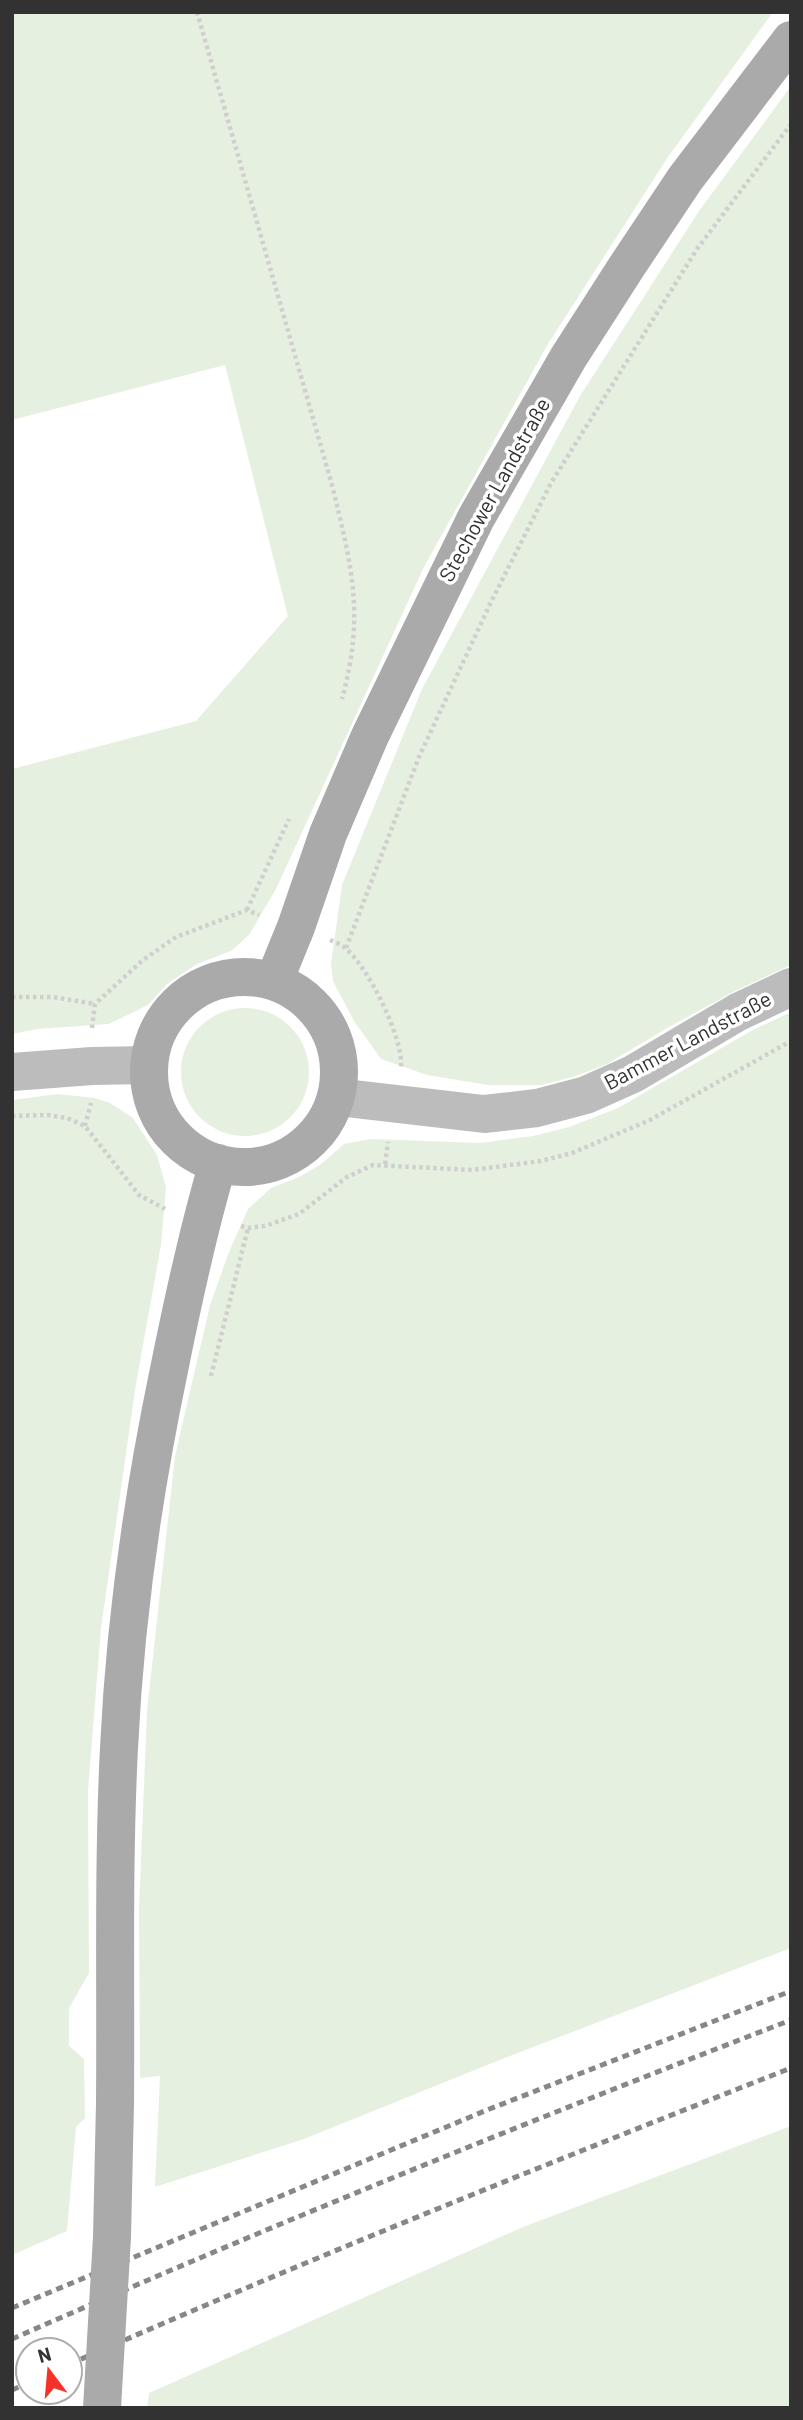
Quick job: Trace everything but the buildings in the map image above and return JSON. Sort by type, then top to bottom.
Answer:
[{"type":"main road","name":"Stechower Landstraße","points":[[274,981],[296,928],[328,834],[370,736],[476,519],[568,358],[627,266],[685,179],[791,40]]},
{"type":"main road","points":[[239,976],[274,981],[296,991],[314,1006],[328,1026],[337,1049],[340,1073],[337,1097],[327,1120],[311,1140],[291,1155],[268,1164],[243,1167],[218,1163],[189,1150],[166,1126],[152,1097],[149,1065],[157,1031],[177,1003],[206,984],[239,976]]},
{"type":"main road","name":"Bammer Landstraße","points":[[337,1097],[484,1114],[537,1108],[586,1095],[633,1074],[726,1019],[791,987]]},
{"type":"main road","points":[[12,1072],[149,1065]]},
{"type":"main road","points":[[102,2408],[110,2275],[115,2103],[119,1749],[130,1612],[157,1425],[187,1278],[218,1163]]},
{"type":"path","points":[[197,12],[332,485],[351,562],[356,603],[355,635],[351,666],[342,700]]},
{"type":"path","points":[[346,948],[419,757],[491,602],[551,483],[697,249],[791,124]]},
{"type":"path","points":[[247,910],[293,811]]},
{"type":"path","points":[[92,1032],[95,1004],[143,960],[176,937],[247,910],[263,916]]},
{"type":"path","points":[[328,939],[346,948],[365,974],[390,1022],[400,1049],[400,1074]]},
{"type":"path","points":[[12,997],[53,997],[95,1004]]},
{"type":"path","points":[[85,1126],[92,1099]]},
{"type":"path","points":[[12,1116],[48,1115],[67,1118],[85,1126],[139,1195],[168,1210]]},
{"type":"path","points":[[236,1225],[248,1228],[299,1214],[347,1177],[373,1165],[385,1164],[388,1138]]},
{"type":"path","points":[[209,1385],[248,1228]]},
{"type":"green space","points":[[12,12],[773,12],[668,157],[548,344],[424,567],[276,889],[249,935],[231,951],[197,964],[167,984],[148,1005],[109,1024],[38,1029],[12,1034],[12,769],[196,721],[288,616],[225,365],[12,420]]},
{"type":"green space","points":[[791,86],[791,965],[735,991],[607,1064],[541,1085],[488,1085],[427,1075],[381,1059],[354,1021],[333,981],[331,964],[342,885],[422,689],[580,396],[699,211]]},
{"type":"green space","points":[[245,1008],[269,1013],[290,1027],[304,1048],[309,1072],[304,1096],[290,1117],[269,1131],[245,1136],[221,1131],[200,1117],[186,1096],[181,1072],[186,1048],[200,1027],[221,1013]]},
{"type":"green space","points":[[791,1012],[791,1948],[502,2059],[304,2139],[155,2187],[160,2076],[140,2078],[139,1909],[147,1711],[175,1456],[210,1305],[248,1209],[271,1188],[320,1165],[344,1144],[371,1139],[481,1143],[533,1136],[569,1127],[618,1108],[751,1031]]},
{"type":"green space","points":[[58,1094],[95,1098],[110,1103],[133,1118],[157,1155],[166,1187],[161,1245],[136,1384],[101,1628],[88,1791],[89,1973],[69,2008],[69,2046],[84,2059],[85,2118],[76,2127],[67,2231],[12,2255],[12,1100]]},
{"type":"green space","points":[[791,2126],[791,2408],[147,2408],[149,2393],[523,2227]]},
{"type":"railway","points":[[12,2308],[487,2110],[791,1991]]},
{"type":"railway","points":[[12,2339],[400,2175],[791,2020]]},
{"type":"railway","points":[[84,2358],[429,2212],[791,2068]]}]
